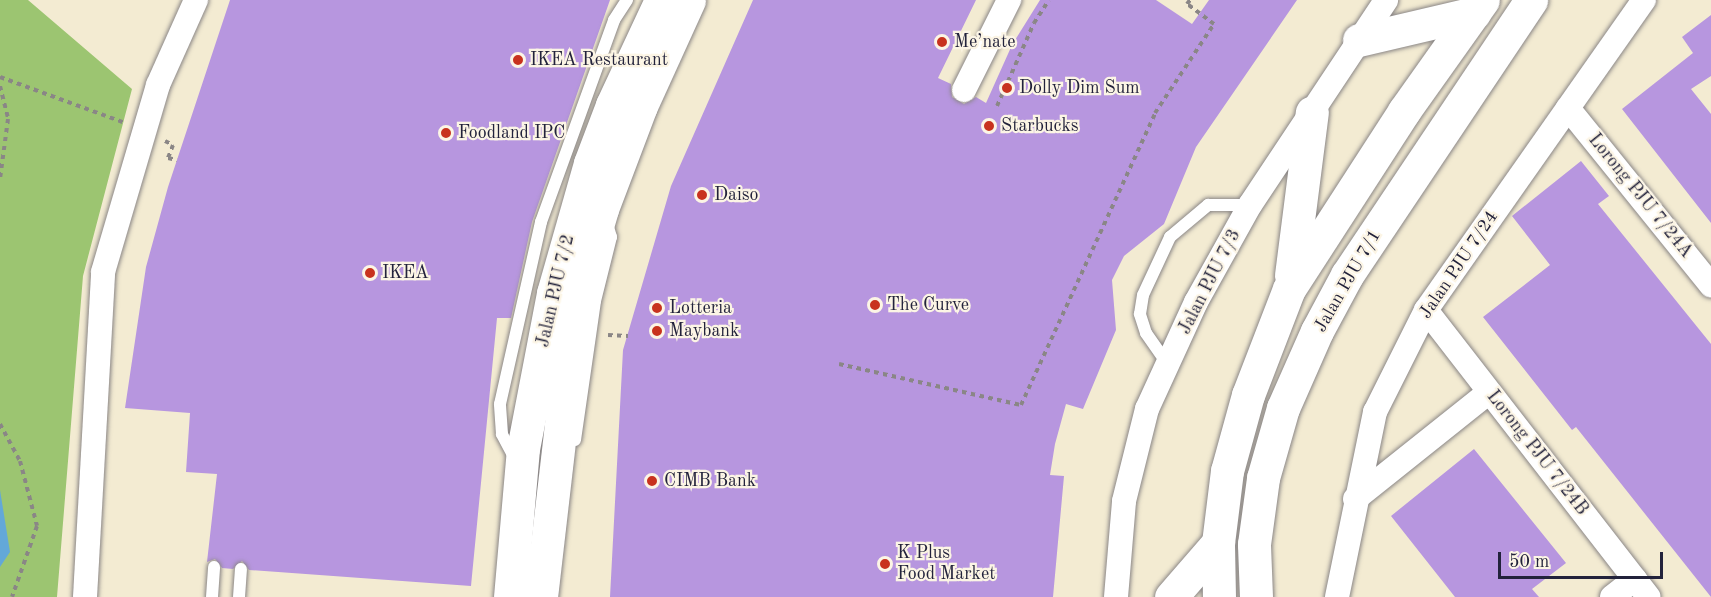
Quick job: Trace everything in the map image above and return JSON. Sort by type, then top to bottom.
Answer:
[{"type":"street","points":[[85,597],[103,272],[158,85],[196,0]]},
{"type":"street","name":"Jalan PJU 7/2","points":[[510,597],[521,471],[553,293],[571,228],[612,105],[661,0]]},
{"type":"street","name":"Jalan PJU 7/2","points":[[541,597],[575,301],[602,209],[655,70],[689,0]]},
{"type":"street","points":[[964,90],[1009,0]]},
{"type":"street","name":"Jalan PJU 7/3","points":[[1116,597],[1124,501],[1132,459],[1148,409],[1169,367],[1196,302],[1250,205],[1386,0]]},
{"type":"street","name":"Jalan PJU 7/1","points":[[1256,597],[1254,544],[1263,478],[1282,408],[1317,331],[1347,275],[1531,0]]},
{"type":"street","name":"Jalan PJU 7/24","points":[[1337,597],[1355,499],[1375,412],[1426,310],[1644,0]]},
{"type":"street","points":[[1359,40],[1478,6]]},
{"type":"street","points":[[1219,597],[1218,543],[1227,471],[1248,395],[1289,289],[1398,121],[1478,6]]},
{"type":"street","name":"Lorong PJU 7/24A","points":[[1568,108],[1711,285]]},
{"type":"street","points":[[1289,289],[1312,112]]},
{"type":"street","name":"Lorong PJU 7/24B","points":[[1426,310],[1642,588]]},
{"type":"street","points":[[1355,499],[1489,392]]},
{"type":"street","points":[[1171,597],[1218,543]]},
{"type":"street","points":[[1612,597],[1642,588]]},
{"type":"lane","points":[[521,471],[502,434],[500,420],[519,319],[541,222],[614,20],[627,0]]},
{"type":"lane","points":[[1169,367],[1146,333],[1140,314],[1143,295],[1170,237],[1208,205],[1250,205]]},
{"type":"lane","points":[[212,597],[214,567]]},
{"type":"lane","points":[[240,597],[242,569]]},
{"type":"path","points":[[997,106],[1034,23],[1049,0]]},
{"type":"path","points":[[839,364],[1021,405],[1155,113],[1214,24],[1187,4],[1190,0]]},
{"type":"path","points":[[0,77],[145,130]]},
{"type":"path","points":[[0,86],[8,119],[0,179]]},
{"type":"path","points":[[173,145],[168,158],[177,160]]},
{"type":"path","points":[[608,335],[628,336]]},
{"type":"path","points":[[0,424],[20,461],[37,526],[12,597]]},
{"type":"green space","points":[[0,0],[28,0],[132,89],[83,276],[57,597],[0,597]]},
{"type":"water","points":[[0,490],[10,552],[0,567]]},
{"type":"building","name":"IKEA","points":[[230,0],[610,0],[532,222],[511,318],[497,318],[471,586],[249,570],[242,561],[233,569],[222,568],[215,559],[207,562],[217,474],[186,472],[190,413],[125,408],[146,267],[168,187]]},
{"type":"building","name":"The Curve","points":[[753,0],[976,0],[938,78],[951,84],[952,97],[964,104],[976,97],[986,103],[1012,45],[1040,0],[1156,0],[1192,24],[1209,0],[1297,0],[1196,147],[1164,224],[1124,256],[1112,280],[1116,330],[1083,409],[1066,404],[1055,444],[1050,475],[1064,476],[1053,597],[610,597],[623,350],[671,186]]},
{"type":"building","points":[[1711,15],[1711,76],[1691,89],[1711,114],[1711,223],[1622,109],[1693,53],[1682,37]]},
{"type":"building","points":[[1581,161],[1609,196],[1598,204],[1711,344],[1711,597],[1576,427],[1572,430],[1483,317],[1550,265],[1512,216]]},
{"type":"building","points":[[1474,449],[1566,563],[1532,589],[1539,597],[1455,597],[1391,516]]},
{"type":"place","name":"Me’nate","points":[[942,42]]},
{"type":"place","name":"IKEA Restaurant","points":[[518,60]]},
{"type":"place","name":"Dolly Dim Sum","points":[[1007,88]]},
{"type":"place","name":"Starbucks","points":[[989,126]]},
{"type":"place","name":"Foodland IPC","points":[[446,133]]},
{"type":"place","name":"Daiso","points":[[702,195]]},
{"type":"place","name":"IKEA","points":[[370,273]]},
{"type":"place","name":"The Curve","points":[[875,305]]},
{"type":"place","name":"Lotteria","points":[[657,308]]},
{"type":"place","name":"Maybank","points":[[657,331]]},
{"type":"place","name":"CIMB Bank","points":[[652,481]]},
{"type":"place","name":"K Plus Food Market","points":[[885,564]]}]
